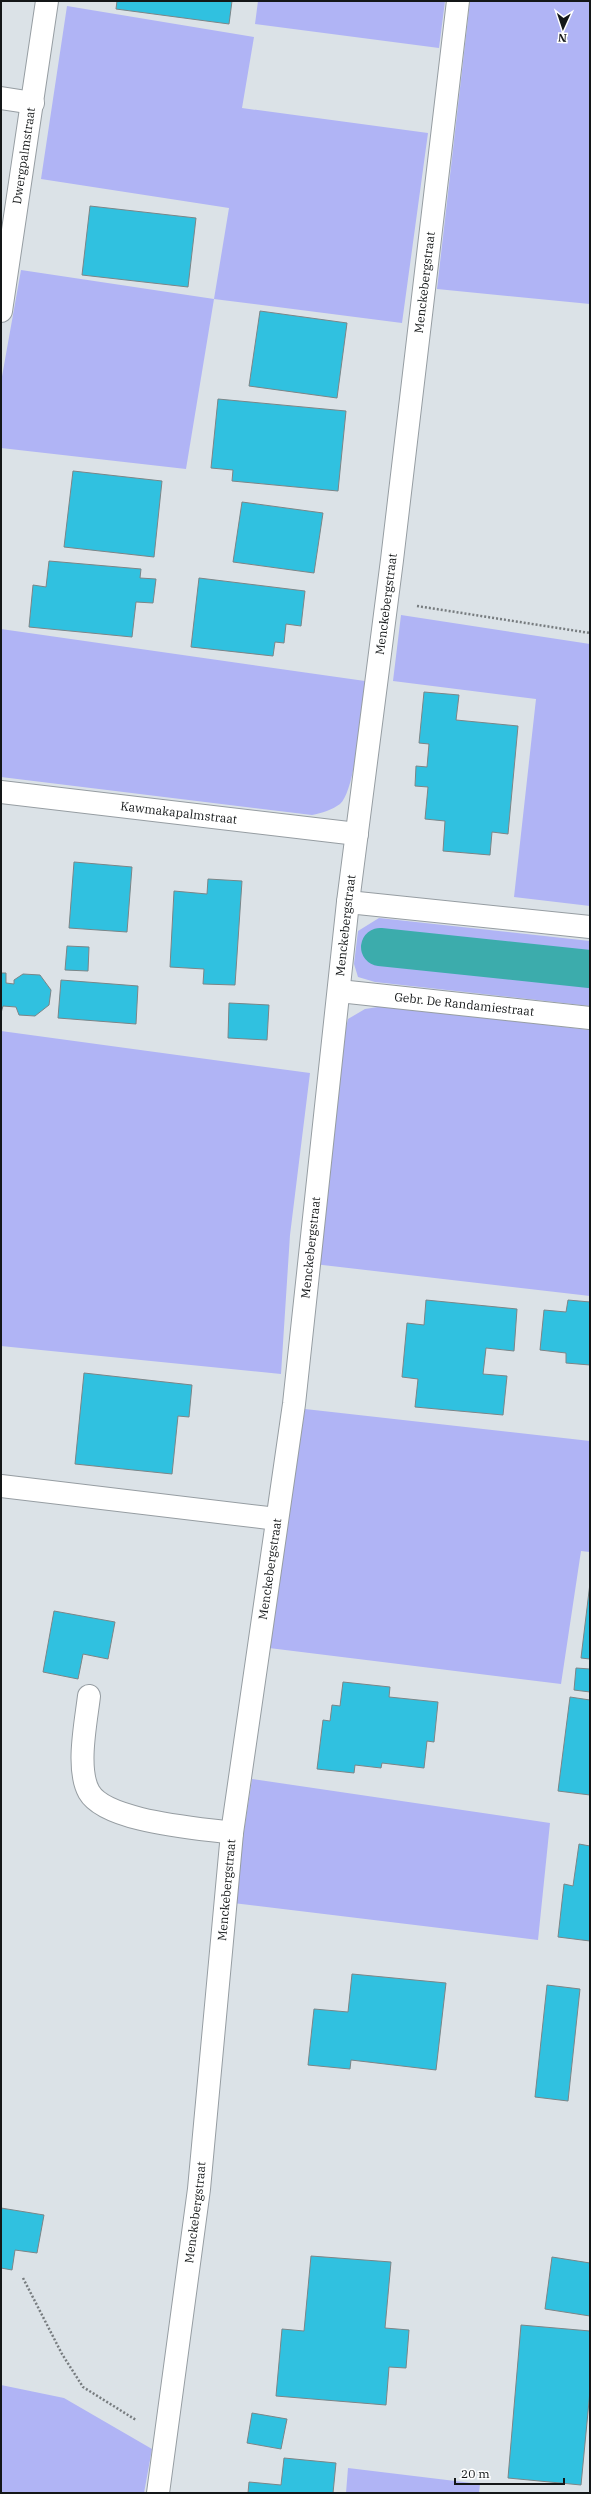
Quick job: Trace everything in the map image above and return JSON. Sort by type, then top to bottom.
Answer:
[{"type":"street","name":"Dwergpalmstraat","points":[[1,311],[47,1]]},
{"type":"street","name":"Menckebergstraat","points":[[158,2493],[198,2188],[232,1833],[294,1404],[348,902],[387,602],[458,1]]},
{"type":"street","points":[[1,98],[33,103]]},
{"type":"street","name":"Kawmakapalmstraat","points":[[1,792],[357,834]]},
{"type":"street","points":[[348,902],[590,927]]},
{"type":"street","name":"Gebr. De Randamiestraat","points":[[339,991],[590,1018]]},
{"type":"street","points":[[1,1486],[277,1519]]},
{"type":"street","points":[[89,1696],[83,1744],[84,1771],[89,1792],[100,1804],[119,1814],[232,1833]]},
{"type":"path","points":[[387,602],[590,633]]},
{"type":"path","points":[[23,2278],[62,2354],[83,2387],[120,2412],[166,2434]]},
{"type":"shaded area","points":[[258,1],[445,1],[439,48],[255,24]]},
{"type":"shaded area","points":[[470,1],[590,1],[590,304],[437,289]]},
{"type":"shaded area","points":[[67,6],[254,37],[242,108],[428,133],[402,323],[214,299],[229,208],[41,179]]},
{"type":"shaded area","points":[[21,270],[214,299],[186,469],[1,448],[1,382]]},
{"type":"shaded area","points":[[401,615],[590,644],[590,906],[514,897],[536,699],[393,681]]},
{"type":"shaded area","points":[[1,629],[365,681],[354,765],[346,796],[337,806],[327,811],[312,815],[1,777]]},
{"type":"shaded area","points":[[379,918],[590,941],[590,1006],[375,982],[358,977],[354,964],[358,931]]},
{"type":"shaded area","points":[[384,1006],[590,1030],[590,1296],[314,1264],[342,1044],[348,1019],[365,1009]]},
{"type":"shaded area","points":[[1,1031],[310,1073],[290,1235],[281,1374],[1,1346]]},
{"type":"shaded area","points":[[305,1409],[590,1441],[590,1552],[581,1551],[561,1684],[269,1648]]},
{"type":"shaded area","points":[[252,1779],[550,1823],[538,1940],[233,1903]]},
{"type":"shaded area","points":[[1,2385],[64,2398],[152,2449],[144,2493],[1,2493]]},
{"type":"shaded area","points":[[348,2468],[480,2484],[479,2493],[346,2493]]},
{"type":"building","points":[[117,1],[232,1],[229,24],[116,9]]},
{"type":"building","points":[[90,206],[196,218],[188,287],[82,275]]},
{"type":"building","points":[[260,311],[347,323],[337,398],[249,386]]},
{"type":"building","points":[[218,399],[346,411],[338,491],[232,481],[233,470],[211,468]]},
{"type":"building","points":[[73,471],[162,481],[154,557],[64,547]]},
{"type":"building","points":[[242,502],[323,513],[314,573],[233,562]]},
{"type":"building","points":[[49,561],[141,569],[140,578],[156,579],[153,603],[136,602],[132,637],[29,627],[33,585],[46,587]]},
{"type":"building","points":[[199,578],[305,591],[301,626],[286,624],[284,643],[275,642],[273,656],[191,647]]},
{"type":"building","points":[[424,692],[459,695],[456,720],[518,726],[508,834],[492,832],[490,855],[443,851],[445,821],[425,819],[428,787],[415,786],[416,766],[427,767],[429,744],[419,743]]},
{"type":"building","points":[[74,862],[132,867],[127,932],[69,928]]},
{"type":"building","points":[[208,879],[242,881],[235,985],[203,984],[204,969],[170,967],[174,891],[207,894]]},
{"type":"building","points":[[67,946],[89,947],[88,971],[65,970]]},
{"type":"building","points":[[1,973],[6,973],[6,983],[14,984],[14,980],[23,974],[40,975],[51,990],[49,1005],[35,1016],[19,1015],[16,1007],[3,1006],[1,1013]]},
{"type":"building","points":[[61,980],[138,986],[136,1024],[58,1018]]},
{"type":"building","points":[[229,1003],[269,1005],[267,1040],[228,1038]]},
{"type":"building","points":[[426,1300],[517,1309],[514,1351],[486,1348],[483,1374],[507,1376],[503,1415],[415,1407],[418,1379],[402,1377],[407,1323],[424,1325]]},
{"type":"building","points":[[568,1300],[590,1302],[590,1365],[566,1363],[566,1353],[540,1350],[544,1310],[566,1312]]},
{"type":"building","points":[[84,1373],[192,1385],[189,1417],[178,1416],[172,1474],[75,1464]]},
{"type":"building","points":[[590,1583],[590,1659],[581,1658]]},
{"type":"building","points":[[54,1611],[115,1622],[108,1659],[83,1654],[78,1679],[43,1672]]},
{"type":"building","points":[[576,1668],[590,1669],[590,1692],[574,1690]]},
{"type":"building","points":[[343,1682],[390,1687],[389,1697],[438,1702],[434,1742],[427,1741],[424,1768],[382,1763],[381,1768],[355,1765],[354,1773],[317,1769],[323,1720],[330,1721],[332,1705],[340,1706]]},
{"type":"building","points":[[570,1697],[590,1700],[590,1795],[558,1791]]},
{"type":"building","points":[[579,1844],[590,1846],[590,1941],[558,1937],[564,1884],[573,1886]]},
{"type":"building","points":[[352,1974],[446,1983],[436,2070],[351,2060],[350,2069],[308,2065],[314,2009],[348,2012]]},
{"type":"building","points":[[547,1985],[580,1989],[568,2101],[535,2097]]},
{"type":"building","points":[[1,2208],[44,2215],[37,2253],[15,2250],[12,2270],[1,2268]]},
{"type":"building","points":[[311,2256],[391,2262],[385,2328],[409,2330],[406,2368],[389,2367],[386,2405],[276,2396],[282,2329],[304,2331]]},
{"type":"building","points":[[552,2257],[590,2263],[590,2316],[545,2309]]},
{"type":"building","points":[[521,2325],[590,2331],[590,2391],[581,2485],[508,2478]]},
{"type":"building","points":[[252,2413],[287,2419],[281,2449],[247,2443]]},
{"type":"building","points":[[284,2458],[336,2463],[333,2493],[248,2493],[249,2482],[281,2485]]},
{"type":"waterway","points":[[380,947],[590,969]]}]
